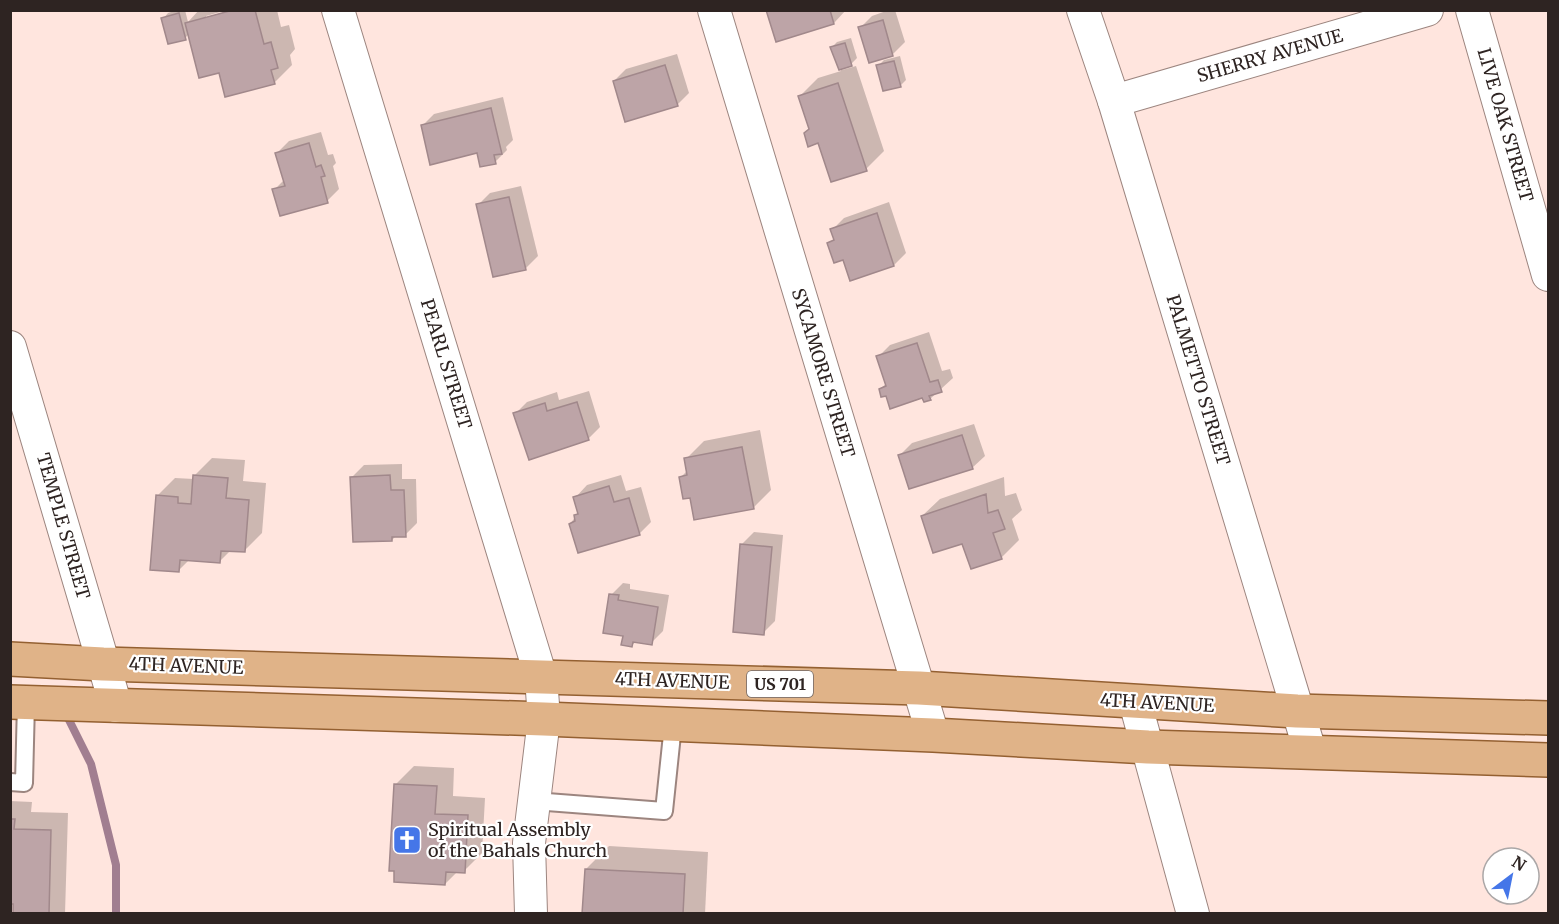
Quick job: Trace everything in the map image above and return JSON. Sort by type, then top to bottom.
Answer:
[{"type":"main road","name":"4TH AVENUE","points":[[10,659],[103,664],[919,688],[1297,711],[1548,718]]},
{"type":"main road","points":[[18,702],[544,719],[933,735],[1148,747],[1548,760]]},
{"type":"street","name":"PEARL STREET","points":[[338,10],[541,677],[544,719],[529,843],[531,914]]},
{"type":"street","name":"SYCAMORE STREET","points":[[714,10],[933,735]]},
{"type":"street","name":"PALMETTO STREET","points":[[1083,10],[1114,101],[1310,751]]},
{"type":"street","name":"SHERRY AVENUE","points":[[1114,101],[1427,10]]},
{"type":"street","name":"LIVE OAK STREET","points":[[1472,10],[1548,275]]},
{"type":"street","name":"TEMPLE STREET","points":[[10,347],[116,706]]},
{"type":"street","points":[[1135,702],[1193,914]]},
{"type":"lane","points":[[10,782],[24,783],[18,702]]},
{"type":"lane","points":[[534,801],[664,810],[673,725]]},
{"type":"building","points":[[233,10],[255,10],[264,44],[271,42],[278,68],[271,70],[275,84],[225,97],[219,73],[199,78],[185,23]]},
{"type":"building","points":[[766,10],[830,10],[834,24],[776,42]]},
{"type":"building","points":[[179,13],[186,40],[168,44],[161,18]]},
{"type":"building","points":[[883,20],[893,56],[869,63],[858,27]]},
{"type":"building","points":[[845,43],[852,66],[839,70],[830,47]]},
{"type":"building","points":[[894,61],[901,87],[883,91],[876,65]]},
{"type":"building","points":[[665,65],[678,106],[625,122],[613,81]]},
{"type":"building","points":[[838,83],[867,171],[831,182],[818,143],[808,147],[804,133],[809,129],[798,96]]},
{"type":"building","points":[[491,108],[502,154],[494,155],[496,164],[480,167],[477,153],[430,165],[421,125]]},
{"type":"building","points":[[309,143],[316,167],[321,165],[325,176],[321,177],[328,203],[280,216],[272,189],[285,186],[275,153]]},
{"type":"building","points":[[509,197],[526,270],[493,277],[476,204]]},
{"type":"building","points":[[877,213],[894,266],[850,281],[843,260],[834,263],[827,243],[834,240],[830,229]]},
{"type":"building","points":[[917,343],[930,382],[938,380],[942,392],[929,396],[931,400],[924,402],[922,398],[890,409],[886,396],[881,397],[879,389],[886,386],[876,356]]},
{"type":"building","points":[[577,402],[589,440],[529,460],[513,413],[545,403],[547,411]]},
{"type":"building","points":[[962,435],[973,469],[909,489],[898,455]]},
{"type":"building","points":[[742,447],[754,509],[694,520],[690,498],[683,499],[679,477],[687,475],[684,458]]},
{"type":"building","points":[[193,475],[228,478],[226,498],[249,500],[245,552],[221,551],[220,563],[180,560],[179,572],[150,570],[156,495],[178,497],[178,503],[191,504]]},
{"type":"building","points":[[390,475],[391,490],[404,490],[406,537],[392,537],[392,541],[353,542],[350,477]]},
{"type":"building","points":[[609,486],[614,502],[629,498],[640,535],[578,553],[569,524],[575,521],[574,515],[578,514],[573,497]]},
{"type":"building","points":[[986,494],[988,513],[998,510],[1005,529],[993,533],[1002,559],[971,569],[962,544],[933,553],[921,516]]},
{"type":"building","points":[[740,544],[772,547],[764,635],[733,632]]},
{"type":"building","points":[[609,594],[619,595],[618,600],[658,607],[652,645],[633,642],[632,647],[621,645],[623,636],[603,633]]},
{"type":"building","points":[[394,784],[437,786],[435,814],[468,815],[465,873],[446,872],[445,885],[394,882],[394,871],[389,871]]},
{"type":"building","points":[[10,819],[15,819],[14,829],[51,830],[49,914],[13,914],[13,904],[10,904]]},
{"type":"building","points":[[585,869],[685,874],[683,914],[582,914]]},
{"type":"waterway","points":[[65,712],[91,764],[116,865],[116,914]]},
{"type":"place","name":"Spiritual Assembly of the Bahals Church","points":[[407,840]]}]
